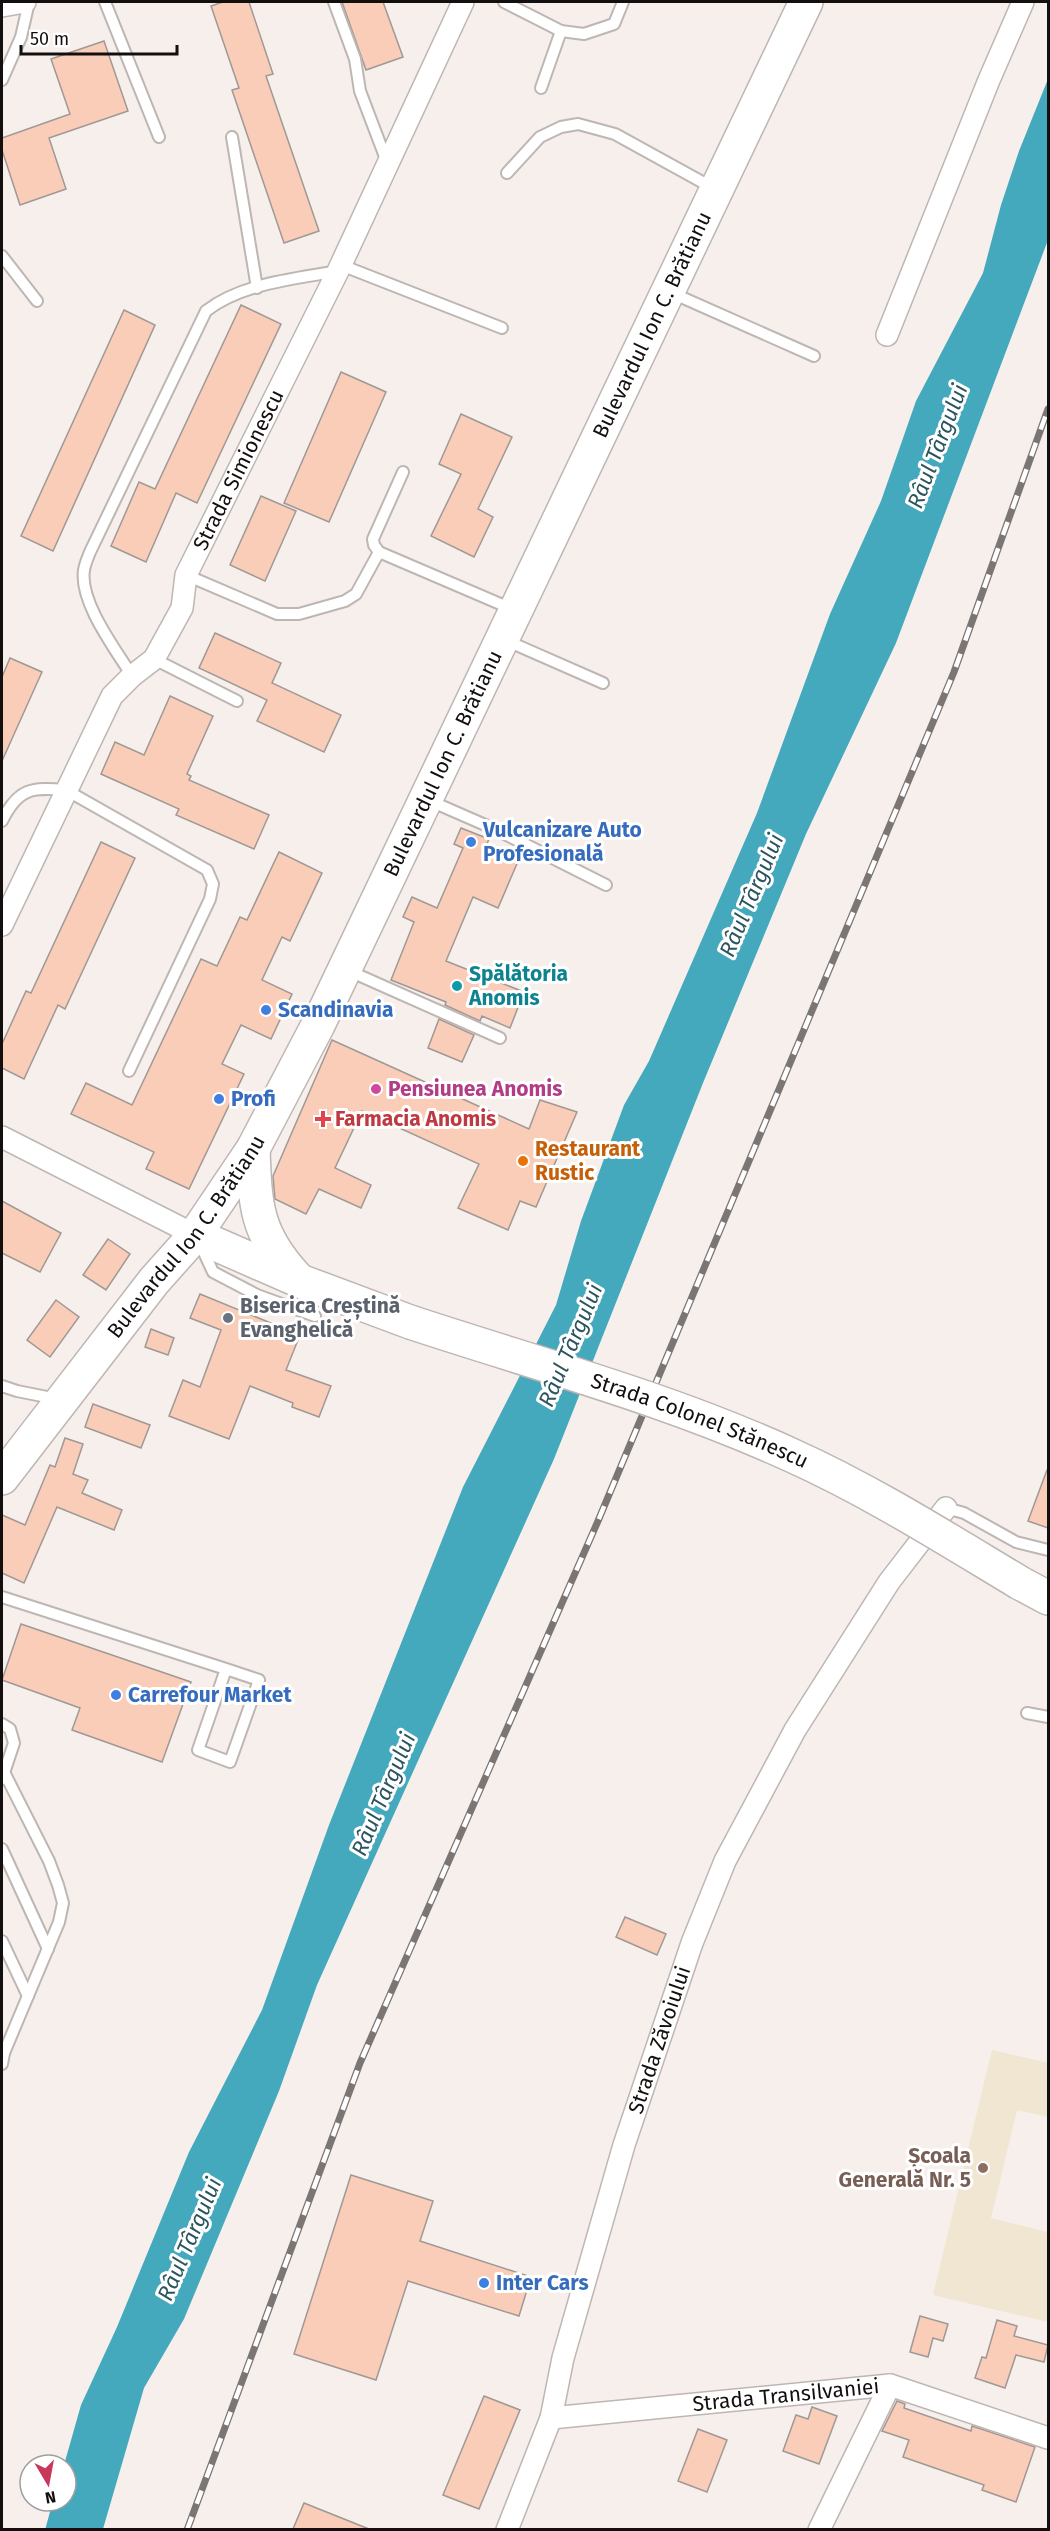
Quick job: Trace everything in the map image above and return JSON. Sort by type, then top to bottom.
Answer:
[{"type":"main road","name":"Bulevardul Ion C. Brătianu","points":[[2,1478],[154,1281],[195,1235],[253,1149],[344,969],[806,2]]},
{"type":"main road","points":[[253,1149],[255,1195],[262,1230],[278,1257],[300,1281]]},
{"type":"main road","name":"Strada Colonel Stănescu","points":[[195,1235],[300,1281],[410,1322],[699,1416],[789,1454],[907,1514],[1048,1598]]},
{"type":"street","points":[[2,6],[24,2]]},
{"type":"street","name":"Strada Simionescu","points":[[2,925],[112,696],[154,659],[182,608],[186,575],[339,268],[463,2]]},
{"type":"street","points":[[886,334],[988,80],[1023,2]]},
{"type":"street","points":[[2,1137],[195,1235]]},
{"type":"street","name":"Strada Zăvoiului","points":[[507,2529],[551,2418],[563,2358],[624,2145],[700,1923],[725,1861],[795,1730],[888,1582],[946,1508]]},
{"type":"street","points":[[819,2529],[890,2385]]},
{"type":"street","name":"Strada Transilvaniei","points":[[551,2418],[890,2385],[1048,2438]]},
{"type":"lane","points":[[2,80],[21,37],[29,2]]},
{"type":"lane","points":[[105,2],[159,137]]},
{"type":"lane","points":[[334,2],[355,58],[360,91],[387,162]]},
{"type":"lane","points":[[504,2],[561,31],[584,34],[614,24],[623,2]]},
{"type":"lane","points":[[541,88],[561,31]]},
{"type":"lane","points":[[507,174],[540,137],[561,127],[578,124],[615,134],[716,189]]},
{"type":"lane","points":[[232,137],[257,288]]},
{"type":"lane","points":[[2,256],[37,301]]},
{"type":"lane","points":[[132,676],[91,606],[84,582],[84,570],[90,552],[206,311],[233,295],[339,268],[502,328]]},
{"type":"lane","points":[[669,292],[814,356]]},
{"type":"lane","points":[[403,472],[373,539],[379,552],[508,624],[603,683]]},
{"type":"lane","points":[[186,575],[277,614],[299,614],[345,601],[356,594],[379,552]]},
{"type":"lane","points":[[154,659],[237,700]]},
{"type":"lane","points":[[2,821],[9,806],[22,792],[42,788],[66,790],[207,870],[213,884],[210,899],[129,1071]]},
{"type":"lane","points":[[425,798],[499,831],[606,885]]},
{"type":"lane","points":[[344,969],[500,1038]]},
{"type":"lane","points":[[195,1235],[213,1272],[257,1295],[315,1316]]},
{"type":"lane","points":[[2,1386],[62,1400]]},
{"type":"lane","points":[[946,1508],[964,1513],[1016,1542],[1048,1550]]},
{"type":"lane","points":[[2,1597],[226,1669],[259,1680],[230,1762],[198,1750],[226,1669]]},
{"type":"lane","points":[[1027,1713],[1048,1717]]},
{"type":"lane","points":[[2,1724],[10,1729],[14,1743],[3,1777],[49,1861],[63,1903],[59,1922],[48,1949],[3,2050],[2,2064]]},
{"type":"lane","points":[[2,1850],[48,1949]]},
{"type":"lane","points":[[2,1941],[28,1996]]},
{"type":"shaded area","name":"Școala Generală Nr. 5","points":[[992,2050],[1048,2063],[1048,2117],[1017,2110],[991,2218],[1048,2232],[1048,2322],[933,2295]]},
{"type":"water","name":"Râul Târgului","points":[[1048,79],[1048,240],[896,643],[806,834],[703,1083],[554,1459],[317,1985],[279,2091],[184,2319],[144,2388],[103,2529],[45,2530],[50,2513],[78,2513],[78,2453],[67,2453],[81,2405],[117,2327],[189,2152],[262,2010],[329,1825],[463,1487],[556,1305],[581,1221],[624,1105],[649,1061],[757,813],[830,614],[881,501],[916,401],[983,273],[1001,205],[1019,151]]},
{"type":"building","points":[[223,2],[249,2],[273,74],[266,76],[319,231],[284,243],[232,90],[239,88],[211,6]]},
{"type":"building","points":[[342,2],[383,2],[403,57],[366,70]]},
{"type":"building","points":[[104,41],[128,111],[49,138],[66,189],[20,205],[2,150],[2,138],[70,114],[51,59]]},
{"type":"building","points":[[241,305],[281,324],[197,503],[176,493],[146,562],[111,546],[139,482],[155,489]]},
{"type":"building","points":[[124,310],[155,325],[53,551],[21,536]]},
{"type":"building","points":[[341,372],[386,392],[329,522],[284,503]]},
{"type":"building","points":[[461,414],[512,437],[478,509],[493,517],[474,557],[431,536],[461,474],[439,464]]},
{"type":"building","points":[[261,496],[296,511],[265,581],[230,565]]},
{"type":"building","points":[[215,633],[281,663],[272,683],[341,715],[324,752],[257,721],[267,700],[199,668]]},
{"type":"building","points":[[10,658],[42,672],[2,761],[2,677]]},
{"type":"building","points":[[170,696],[213,716],[187,774],[191,776],[189,780],[269,815],[254,849],[176,815],[179,809],[101,774],[115,742],[144,755]]},
{"type":"building","points":[[461,828],[489,839],[486,846],[519,859],[498,908],[473,897],[446,961],[524,992],[510,1028],[482,1016],[480,1021],[445,1005],[446,1002],[391,980],[414,922],[403,917],[412,897],[437,908],[463,848],[454,844]]},
{"type":"building","points":[[101,842],[135,858],[65,1009],[58,1005],[24,1079],[2,1068],[2,1044],[26,991],[31,993]]},
{"type":"building","points":[[279,852],[322,873],[290,941],[282,937],[262,980],[292,994],[271,1039],[241,1025],[222,1064],[244,1074],[189,1189],[146,1169],[154,1152],[71,1114],[86,1083],[132,1105],[201,959],[217,966],[240,917],[247,920]]},
{"type":"building","points":[[439,1019],[474,1035],[462,1062],[428,1048]]},
{"type":"building","points":[[332,1040],[529,1129],[540,1100],[577,1112],[536,1207],[520,1201],[508,1230],[458,1208],[479,1164],[362,1111],[335,1168],[371,1185],[361,1208],[319,1189],[306,1214],[275,1199],[273,1176]]},
{"type":"building","points":[[2,1201],[61,1233],[40,1272],[2,1253]]},
{"type":"building","points":[[108,1239],[130,1254],[106,1290],[83,1275]]},
{"type":"building","points":[[200,1294],[300,1335],[286,1370],[331,1386],[319,1417],[292,1407],[293,1403],[250,1386],[229,1439],[169,1416],[183,1380],[200,1387],[221,1330],[190,1318]]},
{"type":"building","points":[[56,1300],[79,1317],[50,1357],[27,1340]]},
{"type":"building","points":[[151,1329],[174,1338],[168,1355],[145,1347]]},
{"type":"building","points":[[93,1404],[150,1425],[141,1448],[85,1427]]},
{"type":"building","points":[[65,1438],[83,1444],[73,1474],[88,1480],[82,1493],[122,1510],[114,1530],[57,1507],[24,1583],[2,1573],[2,1515],[25,1525],[50,1465],[55,1467]]},
{"type":"building","points":[[1048,1470],[1048,1528],[1028,1521]]},
{"type":"building","name":"Carrefour Market","points":[[21,1624],[191,1682],[162,1762],[72,1730],[80,1708],[2,1680]]},
{"type":"building","points":[[625,1917],[666,1934],[657,1955],[616,1937]]},
{"type":"building","points":[[351,2175],[433,2201],[420,2241],[531,2277],[519,2316],[408,2281],[376,2380],[294,2354]]},
{"type":"building","points":[[920,2316],[948,2324],[943,2341],[933,2338],[928,2357],[910,2352]]},
{"type":"building","points":[[997,2320],[1017,2326],[1014,2336],[1048,2345],[1044,2362],[1016,2355],[1005,2388],[975,2378],[982,2357],[986,2358]]},
{"type":"building","points":[[484,2396],[520,2410],[479,2509],[443,2495]]},
{"type":"building","points":[[897,2401],[905,2404],[904,2408],[971,2431],[972,2426],[1035,2447],[1016,2502],[982,2490],[984,2485],[903,2457],[909,2440],[882,2431]]},
{"type":"building","points":[[812,2407],[837,2416],[819,2464],[783,2451],[796,2415],[808,2419]]},
{"type":"building","points":[[698,2429],[727,2440],[707,2492],[678,2481]]},
{"type":"building","points":[[304,2503],[369,2529],[293,2529]]},
{"type":"railway","points":[[187,2530],[360,2063],[598,1521],[954,672],[1048,409]]},
{"type":"place","name":"Vulcanizare Auto Profesională","points":[[471,842]]},
{"type":"place","name":"Spălătoria Anomis","points":[[457,986]]},
{"type":"place","name":"Scandinavia","points":[[266,1010]]},
{"type":"place","name":"Pensiunea Anomis","points":[[376,1089]]},
{"type":"place","name":"Profi","points":[[219,1099]]},
{"type":"place","name":"Farmacia Anomis","points":[[323,1119]]},
{"type":"place","name":"Restaurant Rustic","points":[[523,1161]]},
{"type":"place","name":"Biserica Creștină Evanghelică","points":[[228,1318]]},
{"type":"place","name":"Carrefour Market","points":[[116,1695]]},
{"type":"place","name":"Școala Generală Nr. 5","points":[[983,2168]]},
{"type":"place","name":"Inter Cars","points":[[484,2283]]}]
